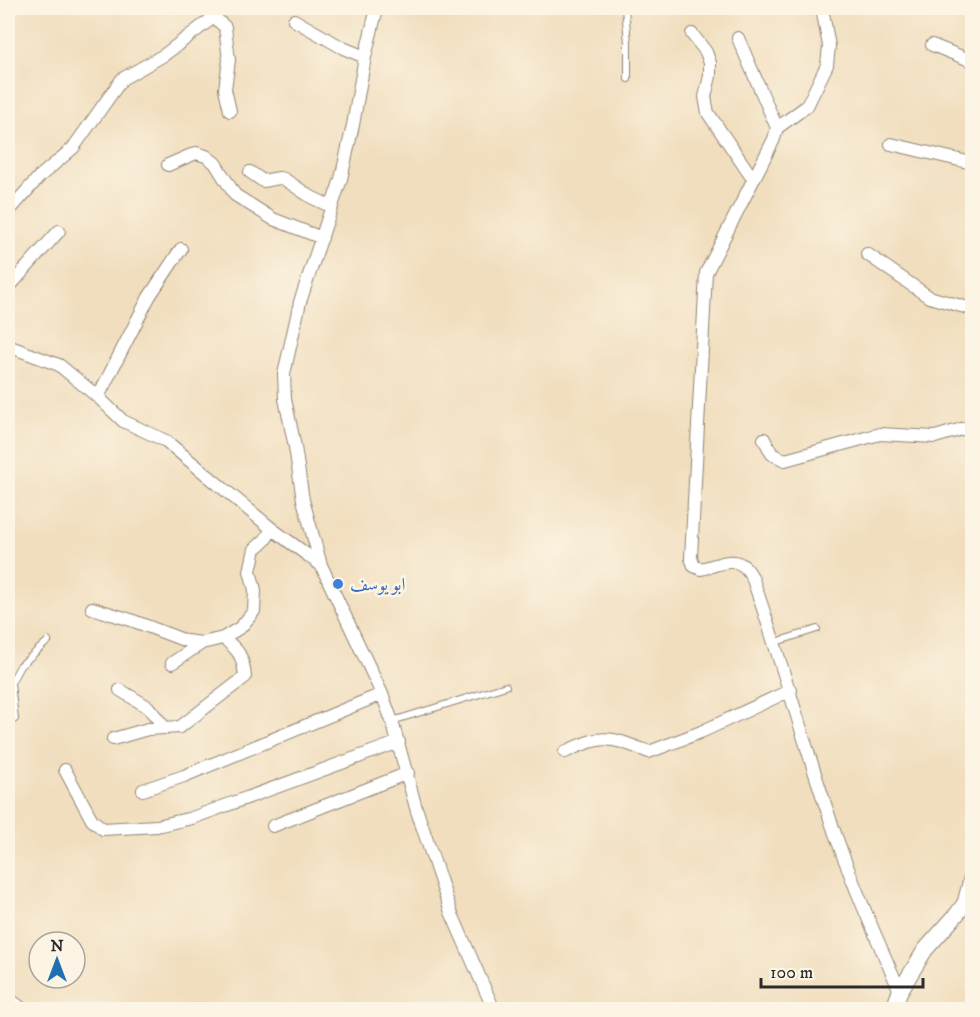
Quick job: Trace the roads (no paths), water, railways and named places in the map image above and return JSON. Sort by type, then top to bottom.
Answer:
[{"type":"street","points":[[377,8],[365,57],[353,125],[332,207],[300,302],[284,374],[285,399],[303,500],[321,565],[382,694],[399,742],[416,808],[451,912],[494,1010]]},
{"type":"street","points":[[777,128],[807,106],[827,65],[829,46],[822,8]]},
{"type":"street","points":[[8,212],[39,177],[73,148],[122,80],[164,56],[216,12],[225,27],[229,60],[225,89],[230,111]]},
{"type":"street","points":[[294,20],[343,48],[365,57]]},
{"type":"street","points":[[692,34],[706,52],[710,63],[710,76],[705,97],[708,113],[753,179]]},
{"type":"street","points":[[738,38],[777,128],[774,140],[706,273],[690,556],[693,564],[699,568],[732,561],[746,567],[752,577],[776,642],[828,813],[865,913],[900,991]]},
{"type":"street","points":[[932,45],[972,61]]},
{"type":"street","points":[[891,144],[972,163]]},
{"type":"street","points":[[168,165],[196,153],[206,156],[215,163],[235,195],[273,219],[322,238]]},
{"type":"street","points":[[250,172],[263,181],[284,179],[301,192],[332,207]]},
{"type":"street","points":[[8,288],[59,231]]},
{"type":"street","points":[[98,397],[149,297],[181,249]]},
{"type":"street","points":[[867,254],[929,297],[972,309]]},
{"type":"street","points":[[8,346],[59,365],[123,421],[166,441],[273,529],[321,565]]},
{"type":"street","points":[[764,439],[772,454],[785,460],[880,434],[935,436],[972,426]]},
{"type":"street","points":[[172,663],[202,644],[224,638],[241,627],[254,611],[255,590],[250,570],[255,549],[273,529]]},
{"type":"street","points":[[92,608],[186,641],[202,644]]},
{"type":"street","points":[[113,739],[148,729],[180,727],[245,677],[244,660],[236,647],[224,638]]},
{"type":"street","points":[[120,690],[148,707],[165,728]]},
{"type":"street","points":[[565,752],[588,741],[604,738],[617,740],[650,752],[701,732],[790,690]]},
{"type":"street","points":[[143,790],[184,776],[382,694]]},
{"type":"street","points":[[65,770],[92,820],[103,829],[156,826],[203,814],[399,742]]},
{"type":"street","points":[[273,826],[408,773]]},
{"type":"street","points":[[893,1010],[900,991],[925,950],[969,904],[972,876]]},
{"type":"street","points":[[8,998],[24,1010]]},
{"type":"lane","points":[[625,8],[628,79]]},
{"type":"lane","points":[[776,642],[817,629]]},
{"type":"lane","points":[[8,722],[15,719],[11,683],[20,666],[48,641]]},
{"type":"lane","points":[[392,721],[506,686]]},
{"type":"place","name":"ابو يوسف","points":[[338,584]]}]
